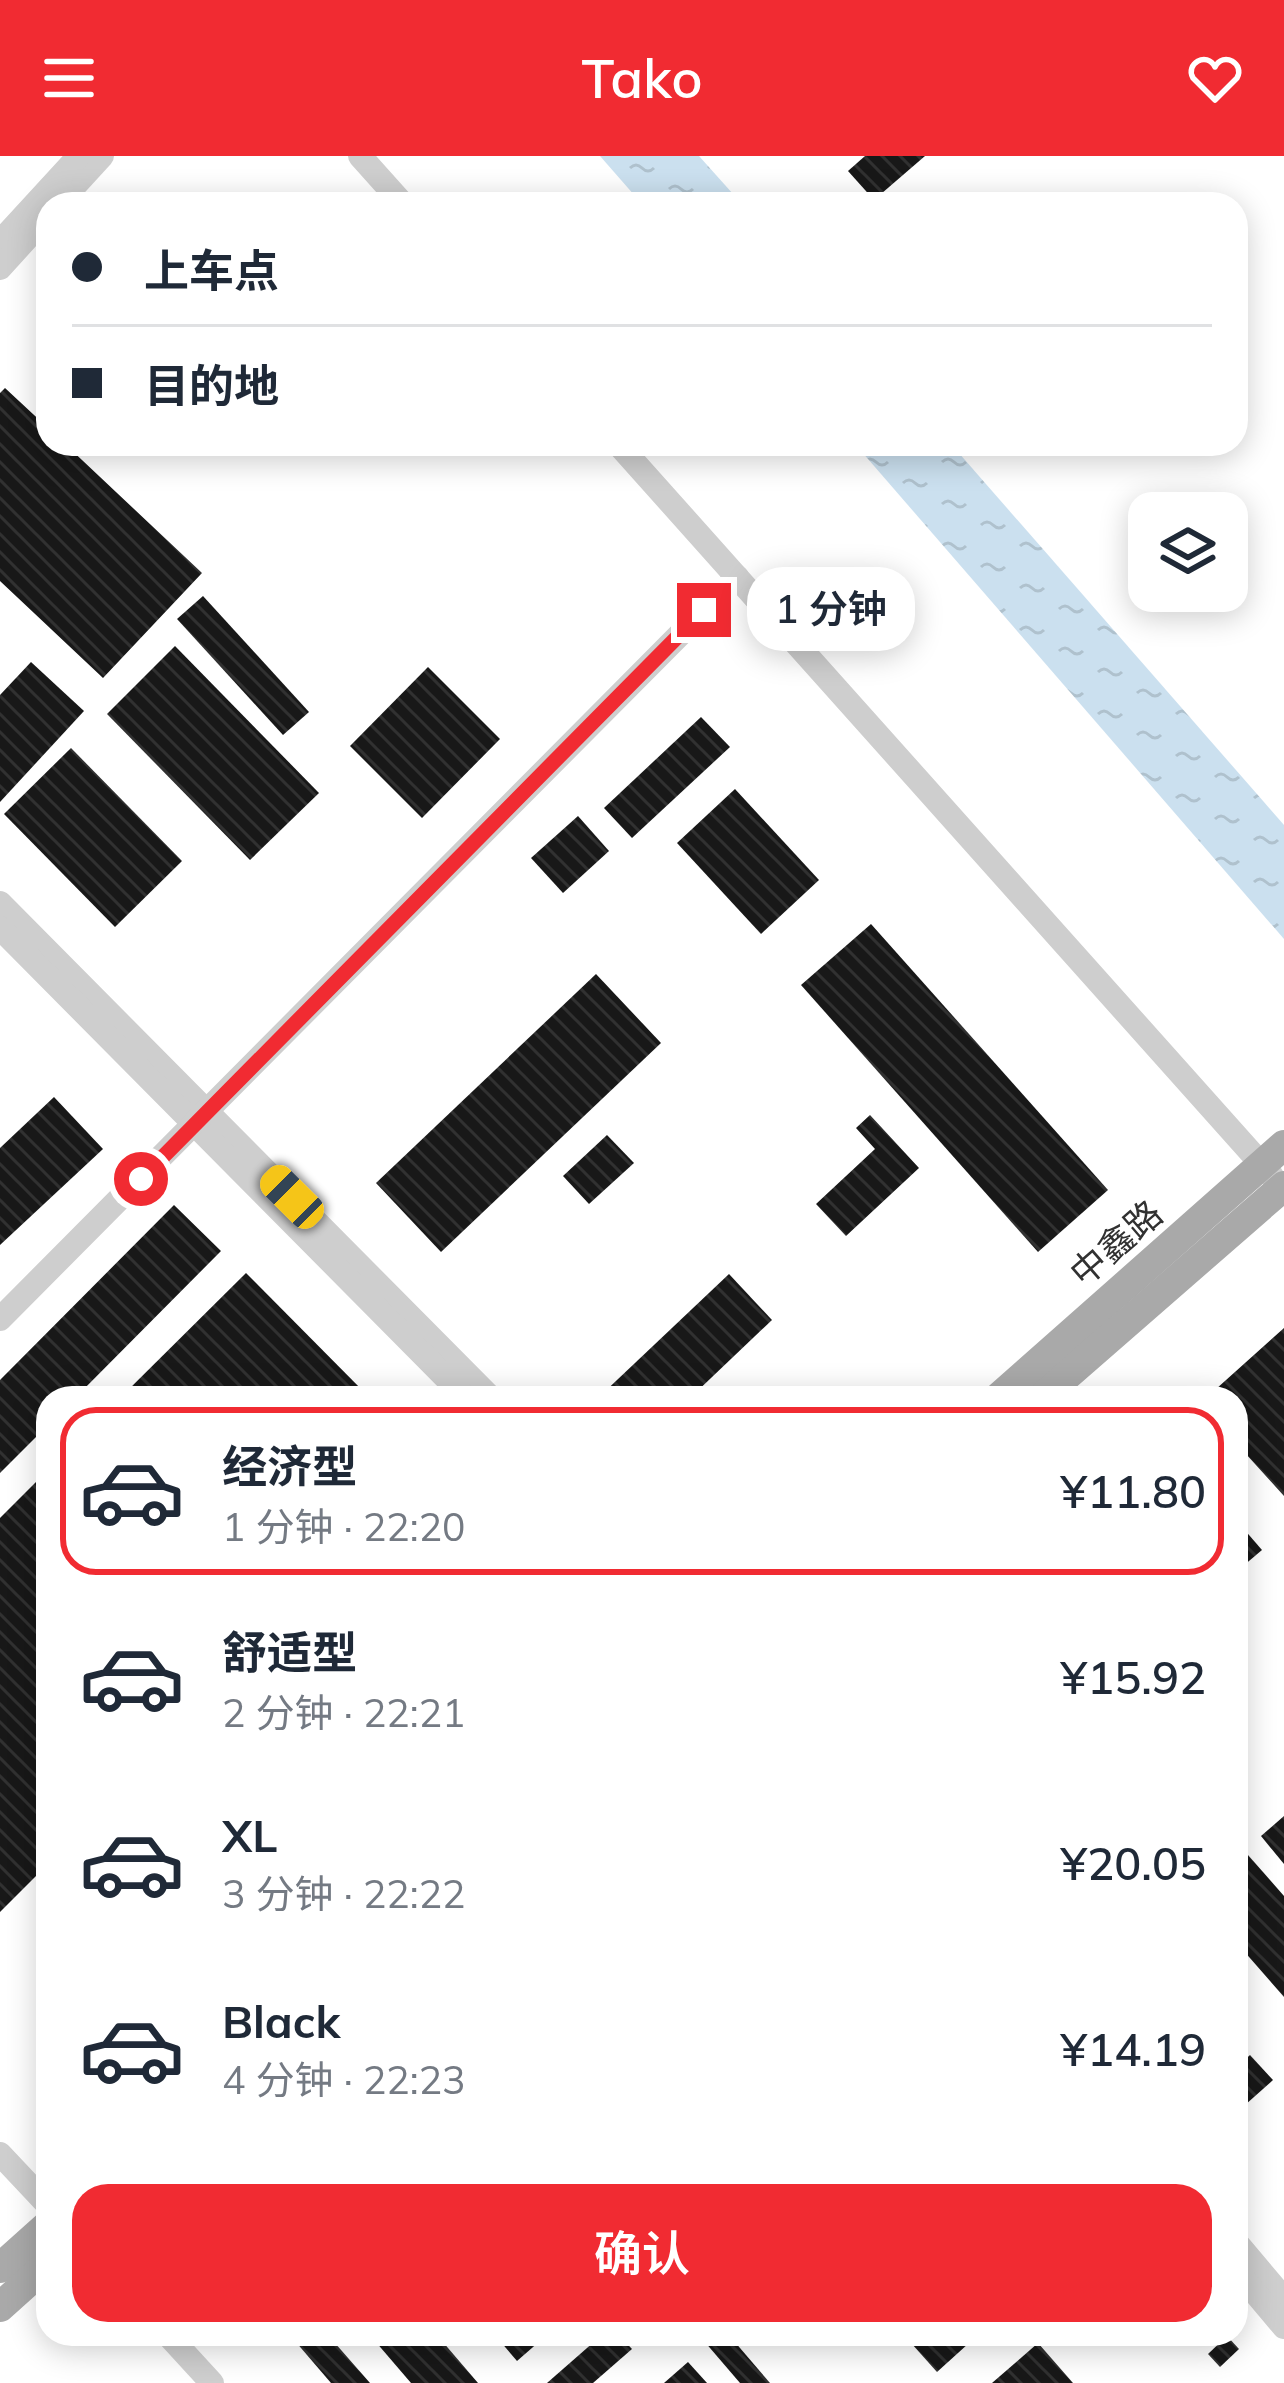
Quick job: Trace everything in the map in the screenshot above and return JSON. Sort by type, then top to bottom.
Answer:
[{"type":"main road","name":"中鑫路","points":[[1013,1386],[1279,1175]]},
{"type":"main road","name":"中鑫路","points":[[1054,1386],[1279,1175]]},
{"type":"main road","points":[[0,2268],[36,2236]]},
{"type":"main road","points":[[0,2307],[36,2275]]},
{"type":"street","points":[[46,192],[79,156]]},
{"type":"street","points":[[69,192],[102,156]]},
{"type":"street","points":[[360,156],[392,192]]},
{"type":"street","points":[[0,242],[36,203]]},
{"type":"street","points":[[0,268],[36,228]]},
{"type":"street","points":[[629,456],[1279,1175]]},
{"type":"street","points":[[0,1319],[737,577]]},
{"type":"street","points":[[0,903],[455,1386]]},
{"type":"street","points":[[0,928],[479,1386]]},
{"type":"street","points":[[0,2154],[36,2192]]},
{"type":"street","points":[[1248,2256],[1284,2300]]},
{"type":"street","points":[[1248,2284],[1284,2327]]},
{"type":"street","points":[[178,2346],[212,2383]]},
{"type":"water","points":[[600,156],[699,156],[731,192],[632,192]]},
{"type":"water","points":[[865,456],[961,456],[1284,825],[1284,939]]},
{"type":"building","points":[[865,156],[925,156],[883,192],[867,192],[848,171]]},
{"type":"building","points":[[5,388],[36,417],[36,456],[78,456],[202,573],[103,678],[0,581],[0,393]]},
{"type":"building","points":[[203,596],[309,712],[283,735],[177,619]]},
{"type":"building","points":[[175,646],[319,793],[250,860],[107,714]]},
{"type":"building","points":[[31,662],[84,711],[0,802],[0,695]]},
{"type":"building","points":[[428,667],[500,739],[422,818],[350,746]]},
{"type":"building","points":[[701,717],[730,747],[632,838],[604,808]]},
{"type":"building","points":[[71,748],[182,861],[115,927],[4,814]]},
{"type":"building","points":[[735,789],[819,880],[761,934],[677,843]]},
{"type":"building","points":[[578,816],[609,851],[563,893],[531,858]]},
{"type":"building","points":[[871,924],[1108,1190],[1038,1252],[801,985]]},
{"type":"building","points":[[596,974],[661,1043],[441,1252],[376,1183]]},
{"type":"building","points":[[54,1097],[103,1149],[0,1245],[0,1148]]},
{"type":"building","points":[[870,1115],[919,1168],[846,1236],[816,1204],[875,1149],[856,1128]]},
{"type":"building","points":[[607,1135],[634,1163],[589,1204],[563,1176]]},
{"type":"building","points":[[174,1205],[221,1251],[87,1386],[36,1386],[36,1437],[0,1473],[0,1380]]},
{"type":"building","points":[[246,1273],[358,1386],[132,1386]]},
{"type":"building","points":[[729,1274],[772,1320],[703,1386],[611,1386]]},
{"type":"building","points":[[1284,1328],[1284,1496],[1248,1456],[1248,1386],[1219,1386]]},
{"type":"building","points":[[36,1482],[36,1876],[0,1912],[0,1518]]},
{"type":"building","points":[[1248,1534],[1262,1550],[1248,1562]]},
{"type":"building","points":[[1284,1816],[1284,1864],[1261,1836]]},
{"type":"building","points":[[1248,1855],[1284,1896],[1284,1997],[1248,1956]]},
{"type":"building","points":[[1248,2057],[1273,2080],[1248,2102]]},
{"type":"building","points":[[299,2346],[338,2346],[370,2383],[331,2383]]},
{"type":"building","points":[[379,2346],[446,2346],[478,2383],[411,2383]]},
{"type":"building","points":[[504,2346],[534,2346],[517,2361]]},
{"type":"building","points":[[589,2346],[632,2349],[593,2383],[547,2383]]},
{"type":"building","points":[[708,2346],[738,2346],[770,2383],[740,2383]]},
{"type":"building","points":[[914,2346],[966,2346],[937,2372]]},
{"type":"building","points":[[1035,2346],[1041,2346],[1073,2383],[992,2383]]},
{"type":"building","points":[[1216,2346],[1239,2349],[1220,2367],[1208,2354]]},
{"type":"building","points":[[688,2362],[707,2383],[664,2383]]},
{"type":"route","points":[[141,1179],[704,610]]}]
